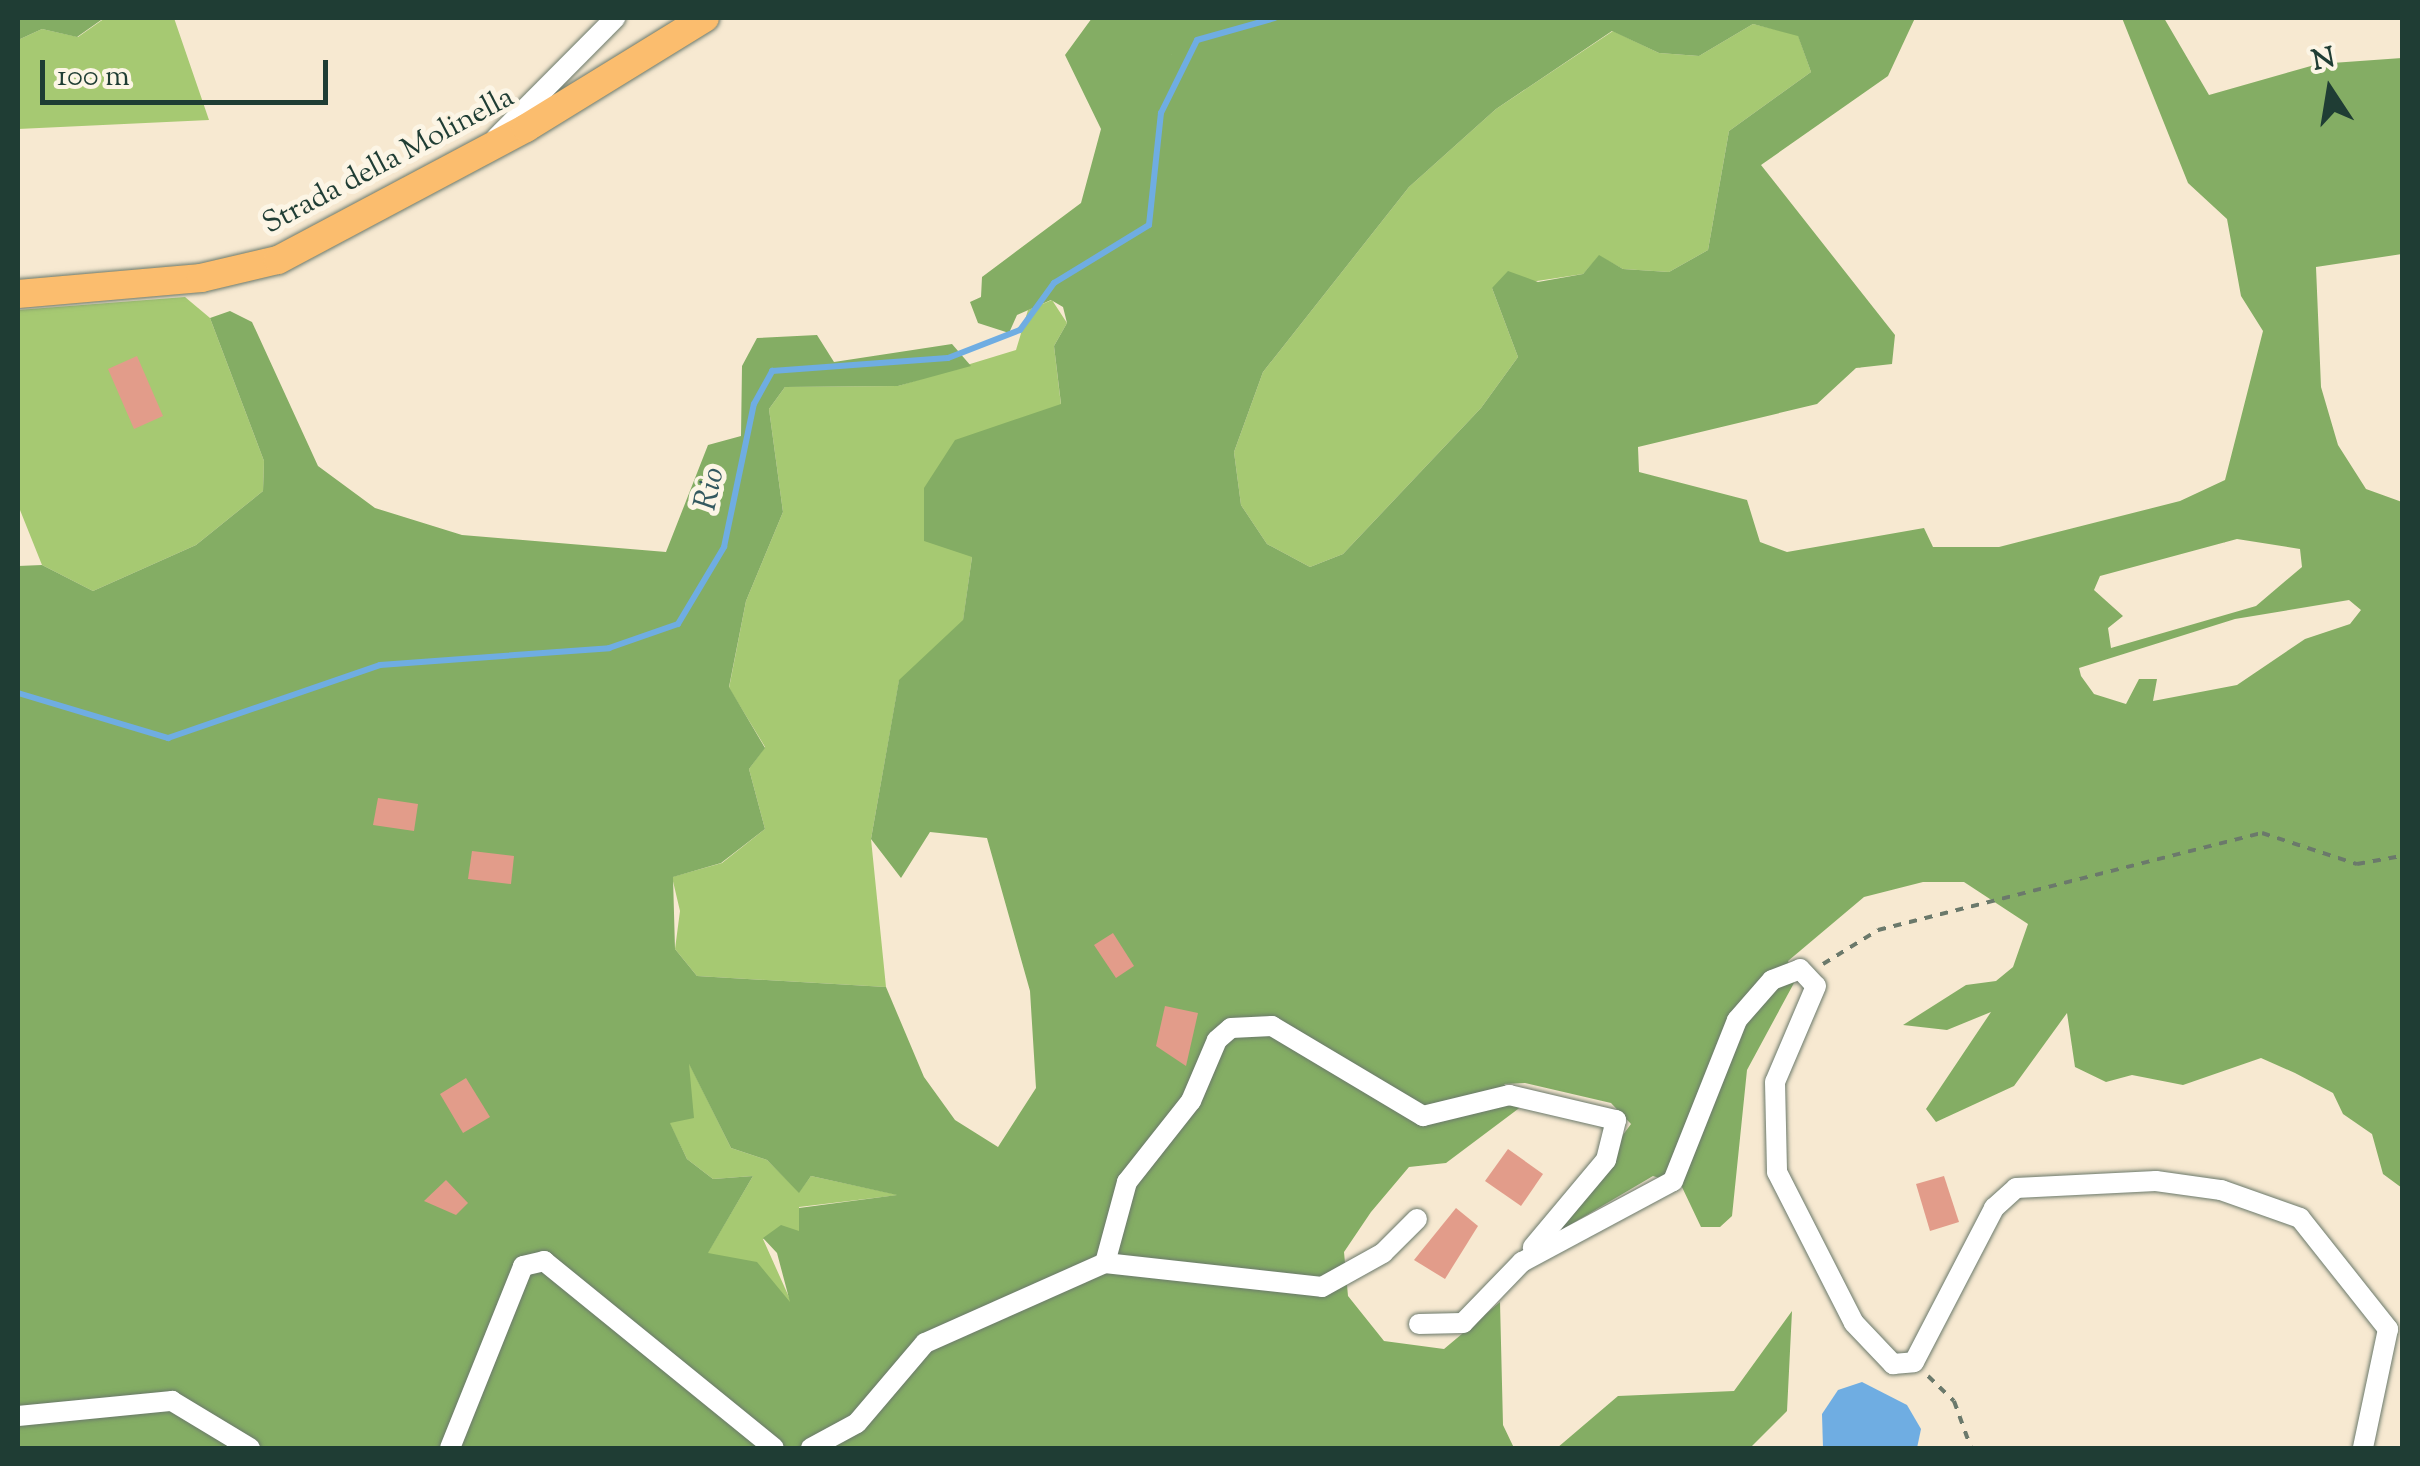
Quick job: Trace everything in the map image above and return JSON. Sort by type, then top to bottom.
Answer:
[{"type":"main road","name":"Strada della Molinella","points":[[18,294],[201,278],[278,260],[484,150],[705,18]]},
{"type":"street","points":[[484,150],[615,18]]},
{"type":"street","points":[[1522,1262],[1673,1181],[1736,1020],[1772,980],[1812,972],[1816,986],[1775,1082],[1776,1172],[1854,1323],[1893,1364],[1914,1362],[1971,1235],[2016,1188],[2046,1180],[2221,1190],[2300,1218],[2388,1329],[2363,1448]]},
{"type":"street","points":[[1105,1263],[1127,1182],[1192,1101],[1217,1040],[1244,1026],[1272,1026],[1423,1116],[1510,1095],[1616,1120],[1606,1160],[1522,1262],[1463,1323],[1418,1324]]},
{"type":"street","points":[[811,1448],[857,1423],[925,1343],[1105,1263],[1322,1287],[1383,1253],[1417,1219]]},
{"type":"street","points":[[450,1448],[523,1266],[544,1261],[774,1448]]},
{"type":"street","points":[[18,1416],[172,1401],[250,1448]]},
{"type":"path","points":[[1812,972],[1878,930],[2262,833],[2357,864],[2401,856]]},
{"type":"path","points":[[1914,1362],[1954,1400],[1972,1448]]},
{"type":"green space","points":[[18,18],[104,18],[77,37],[42,29],[18,40]]},
{"type":"green space","points":[[105,18],[174,18],[209,120],[18,129],[18,40],[42,29],[78,37]]},
{"type":"green space","points":[[1092,18],[1915,18],[1888,76],[1761,165],[1895,335],[1892,364],[1856,368],[1817,404],[1638,447],[1639,472],[1747,500],[1760,542],[1787,552],[1924,528],[1933,547],[1999,547],[2180,501],[2225,480],[2263,331],[2241,296],[2227,219],[2188,183],[2122,18],[2164,18],[2209,95],[2318,64],[2402,58],[2402,254],[2316,267],[2321,387],[2338,445],[2366,489],[2402,502],[2402,1188],[2383,1174],[2372,1134],[2343,1114],[2333,1093],[2295,1073],[2261,1058],[2183,1085],[2132,1075],[2106,1082],[2075,1067],[2067,1013],[2014,1086],[1936,1122],[1926,1109],[1991,1012],[1947,1030],[1903,1025],[1966,985],[1996,981],[2013,967],[2028,924],[1964,882],[1923,882],[1864,897],[1788,961],[1794,983],[1747,1070],[1732,1216],[1720,1227],[1701,1227],[1681,1185],[1653,1176],[1546,1239],[1631,1124],[1611,1103],[1525,1083],[1504,1084],[1522,1106],[1446,1163],[1409,1167],[1371,1212],[1344,1252],[1348,1296],[1384,1341],[1444,1349],[1500,1302],[1503,1425],[1514,1448],[18,1448],[18,566],[42,565],[93,591],[196,545],[263,491],[264,461],[210,318],[230,311],[252,322],[318,466],[375,508],[462,535],[666,552],[708,445],[741,436],[742,366],[757,338],[817,335],[834,362],[952,344],[971,366],[898,386],[785,387],[769,409],[783,512],[746,601],[729,687],[765,748],[749,769],[765,829],[721,863],[673,877],[675,949],[697,976],[886,987],[924,1077],[955,1120],[998,1147],[1036,1088],[1030,991],[987,838],[930,832],[901,878],[871,839],[899,680],[963,620],[972,557],[924,541],[924,488],[955,440],[1061,404],[1054,346],[1067,323],[1063,307],[1051,300],[1017,315],[1009,333],[978,323],[970,302],[981,297],[982,277],[1081,203],[1101,129],[1065,55]],"holes":[[[1753,24],[1798,36],[1811,72],[1729,131],[1708,250],[1669,272],[1623,269],[1599,255],[1583,274],[1538,282],[1508,271],[1492,288],[1518,357],[1481,408],[1343,554],[1310,567],[1267,544],[1241,505],[1234,452],[1263,372],[1409,187],[1496,109],[1612,31],[1659,53],[1699,56]],[[2237,539],[2300,549],[2302,567],[2256,606],[2111,648],[2108,628],[2123,616],[2094,590],[2100,576]],[[2349,600],[2361,610],[2350,624],[2305,639],[2237,685],[2153,701],[2157,679],[2139,679],[2126,704],[2094,694],[2081,676],[2079,668],[2235,619]],[[689,1064],[731,1148],[767,1160],[799,1193],[811,1176],[897,1195],[799,1208],[799,1231],[781,1225],[763,1238],[777,1253],[790,1302],[757,1262],[708,1253],[753,1176],[713,1179],[687,1159],[670,1123],[694,1118]]]},
{"type":"green space","points":[[1753,24],[1798,35],[1811,72],[1729,131],[1708,250],[1669,272],[1623,269],[1599,256],[1583,274],[1492,288],[1518,357],[1481,408],[1343,554],[1310,567],[1267,544],[1241,505],[1234,452],[1263,372],[1409,187],[1496,109],[1613,31],[1659,53],[1699,56]]},
{"type":"green space","points":[[185,297],[210,318],[264,461],[263,491],[196,545],[93,591],[42,565],[18,505],[18,310]]},
{"type":"green space","points":[[1052,300],[1067,323],[1054,346],[1061,405],[972,557],[963,621],[899,681],[871,839],[886,987],[697,976],[675,949],[680,911],[672,877],[722,863],[765,829],[749,769],[765,747],[729,688],[746,601],[783,512],[769,409],[785,387],[898,386],[1016,350],[1028,310]]},
{"type":"green space","points":[[688,1061],[731,1148],[767,1160],[799,1192],[811,1176],[899,1195],[799,1207],[799,1231],[763,1239],[793,1306],[707,1254],[753,1176],[713,1179],[687,1159],[669,1122]]},
{"type":"green space","points":[[1792,1311],[1787,1411],[1750,1448],[1557,1448],[1618,1396],[1734,1391]]},
{"type":"water","points":[[1862,1382],[1907,1405],[1921,1429],[1917,1448],[1823,1448],[1822,1414],[1838,1390]]},
{"type":"building","points":[[137,356],[163,416],[134,429],[108,369]]},
{"type":"building","points":[[378,798],[418,804],[414,831],[373,825]]},
{"type":"building","points":[[472,851],[514,856],[511,884],[468,879]]},
{"type":"building","points":[[1113,933],[1134,966],[1116,978],[1094,945]]},
{"type":"building","points":[[1165,1006],[1198,1013],[1186,1066],[1156,1046]]},
{"type":"building","points":[[466,1078],[490,1117],[463,1133],[440,1094]]},
{"type":"building","points":[[1508,1149],[1543,1174],[1521,1206],[1485,1181]]},
{"type":"building","points":[[1944,1176],[1959,1222],[1930,1231],[1916,1184]]},
{"type":"building","points":[[446,1180],[468,1203],[456,1215],[424,1201]]},
{"type":"building","points":[[1456,1208],[1478,1226],[1445,1279],[1414,1260]]},
{"type":"waterway","name":"Rio","points":[[18,693],[168,738],[380,665],[609,648],[678,624],[724,547],[754,404],[772,371],[948,358],[1020,330],[1054,283],[1149,225],[1161,113],[1197,40],[1275,18]]}]
